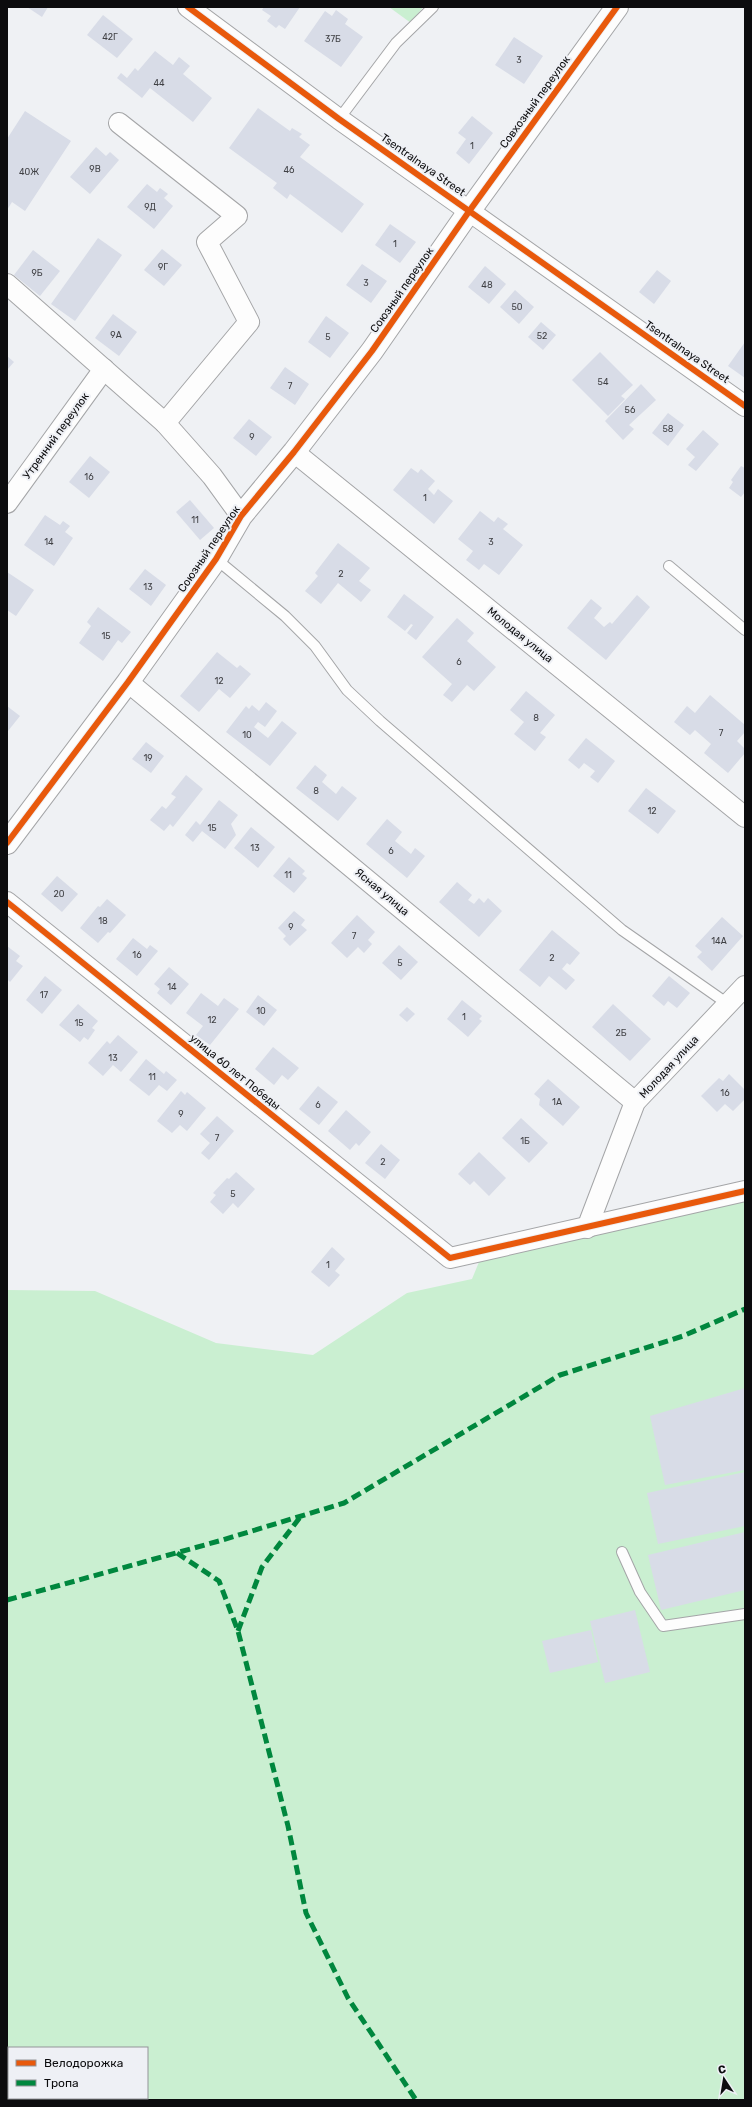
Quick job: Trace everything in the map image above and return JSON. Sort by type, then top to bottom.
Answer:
[{"type":"street","name":"Tsentralnaya Street","points":[[188,7],[339,119],[470,210],[745,406]]},
{"type":"street","name":"Совхозный переулок","points":[[470,210],[617,7]]},
{"type":"street","points":[[119,123],[237,216],[207,242],[249,322],[165,423]]},
{"type":"street","name":"Союзный переулок","points":[[7,843],[128,682],[216,558],[241,516],[294,452],[372,351],[470,210]]},
{"type":"street","points":[[7,284],[165,423],[212,476],[241,516]]},
{"type":"street","name":"Утренний переулок","points":[[7,503],[104,369]]},
{"type":"street","name":"Молодая улица","points":[[294,452],[745,817]]},
{"type":"street","name":"Ясная улица","points":[[128,682],[635,1102]]},
{"type":"street","name":"улица 60 лет Победы","points":[[7,902],[450,1258],[587,1228]]},
{"type":"street","name":"Молодая улица","points":[[587,1228],[635,1102],[745,986]]},
{"type":"street","points":[[587,1228],[745,1191]]},
{"type":"lane","points":[[339,119],[396,43],[434,7]]},
{"type":"lane","points":[[216,558],[285,616],[316,646],[347,690],[380,721],[622,930],[728,1004]]},
{"type":"lane","points":[[669,566],[745,630]]},
{"type":"lane","points":[[622,1552],[640,1592],[662,1626],[745,1614]]},
{"type":"green space","points":[[389,7],[423,7],[411,23]]},
{"type":"green space","points":[[745,1200],[745,2100],[7,2100],[7,1290],[95,1291],[216,1343],[313,1355],[407,1293],[472,1279],[479,1262]]},
{"type":"building","points":[[27,7],[48,7],[42,17]]},
{"type":"building","points":[[264,7],[300,7],[285,29],[279,25],[276,28],[267,21],[271,16],[262,10]]},
{"type":"building","points":[[336,10],[348,19],[345,24],[363,37],[341,67],[304,41],[325,11],[332,16]]},
{"type":"building","points":[[103,15],[133,39],[117,58],[87,35]]},
{"type":"building","points":[[514,37],[543,56],[524,84],[495,65]]},
{"type":"building","points":[[155,51],[173,65],[179,57],[190,66],[183,74],[212,98],[193,122],[150,88],[142,98],[117,78],[121,73],[127,78],[135,68],[138,71]]},
{"type":"building","points":[[258,108],[290,131],[292,128],[302,134],[299,137],[310,145],[300,157],[364,204],[342,233],[290,194],[287,199],[273,188],[277,183],[229,148]]},
{"type":"building","points":[[25,111],[71,141],[25,211],[12,202],[7,210],[7,139]]},
{"type":"building","points":[[472,116],[493,133],[469,164],[456,153],[466,139],[458,133]]},
{"type":"building","points":[[96,147],[106,156],[110,152],[119,160],[90,194],[70,177]]},
{"type":"building","points":[[147,184],[157,192],[160,188],[168,194],[164,198],[173,206],[154,229],[127,207]]},
{"type":"building","points":[[390,224],[416,242],[400,263],[375,245]]},
{"type":"building","points":[[98,238],[122,255],[75,321],[51,304]]},
{"type":"building","points":[[162,249],[182,265],[164,286],[144,270]]},
{"type":"building","points":[[33,250],[60,271],[40,296],[14,275]]},
{"type":"building","points":[[362,264],[387,281],[371,303],[346,285]]},
{"type":"building","points":[[485,266],[506,284],[489,304],[468,287]]},
{"type":"building","points":[[657,270],[671,281],[654,304],[639,292]]},
{"type":"building","points":[[515,290],[534,307],[519,324],[500,307]]},
{"type":"building","points":[[113,314],[137,332],[119,356],[95,338]]},
{"type":"building","points":[[326,316],[349,333],[330,358],[308,342]]},
{"type":"building","points":[[541,322],[556,335],[543,350],[528,337]]},
{"type":"building","points":[[745,342],[745,378],[728,366]]},
{"type":"building","points":[[600,352],[633,385],[621,396],[625,399],[608,416],[572,380]]},
{"type":"building","points":[[7,356],[14,362],[7,370]]},
{"type":"building","points":[[285,367],[309,384],[295,405],[270,388]]},
{"type":"building","points":[[641,384],[656,400],[629,425],[634,429],[623,440],[605,421]]},
{"type":"building","points":[[668,413],[684,425],[668,446],[652,433]]},
{"type":"building","points":[[249,419],[272,437],[256,456],[233,438]]},
{"type":"building","points":[[703,430],[719,444],[696,471],[688,465],[695,457],[686,449]]},
{"type":"building","points":[[90,456],[110,472],[89,498],[69,482]]},
{"type":"building","points":[[741,466],[745,468],[745,492],[741,497],[729,488],[733,482],[731,480]]},
{"type":"building","points":[[411,468],[418,473],[421,469],[435,481],[428,489],[434,495],[438,489],[453,501],[434,524],[393,490]]},
{"type":"building","points":[[190,500],[214,528],[200,540],[176,512]]},
{"type":"building","points":[[480,511],[494,522],[498,517],[508,524],[503,529],[523,545],[499,575],[484,564],[479,570],[466,560],[473,551],[458,539]]},
{"type":"building","points":[[45,515],[60,525],[63,521],[70,526],[65,532],[73,538],[54,566],[24,545]]},
{"type":"building","points":[[338,543],[370,568],[359,581],[371,590],[361,602],[338,583],[321,604],[305,591],[318,576],[315,573]]},
{"type":"building","points":[[145,569],[166,585],[151,606],[129,589]]},
{"type":"building","points":[[7,572],[34,590],[16,616],[7,610]]},
{"type":"building","points":[[404,594],[434,617],[416,640],[407,633],[413,625],[411,624],[405,631],[387,617]]},
{"type":"building","points":[[637,595],[650,607],[606,660],[567,628],[591,599],[602,608],[594,618],[604,627],[610,622],[612,624]]},
{"type":"building","points":[[98,607],[131,632],[122,643],[118,640],[103,661],[79,643],[91,626],[87,622]]},
{"type":"building","points":[[457,618],[474,633],[467,641],[496,667],[474,691],[467,685],[452,702],[443,695],[452,684],[422,657]]},
{"type":"building","points":[[217,652],[237,668],[240,665],[251,674],[230,698],[219,689],[199,712],[180,696]]},
{"type":"building","points":[[526,691],[555,715],[540,733],[546,737],[535,751],[514,734],[524,722],[510,710]]},
{"type":"building","points":[[710,695],[745,725],[745,732],[737,741],[745,749],[745,753],[728,773],[704,753],[711,744],[695,730],[690,735],[674,722],[687,706],[695,713]]},
{"type":"building","points":[[266,702],[277,711],[265,727],[258,722],[254,727],[268,738],[282,721],[297,733],[270,766],[226,732],[246,706],[249,709],[252,705],[259,711]]},
{"type":"building","points":[[7,706],[20,716],[8,731],[7,729]]},
{"type":"building","points":[[586,738],[615,761],[598,783],[590,777],[595,771],[584,763],[579,769],[568,760]]},
{"type":"building","points":[[146,742],[164,756],[151,773],[132,759]]},
{"type":"building","points":[[315,765],[327,775],[322,782],[336,794],[342,786],[357,798],[338,821],[296,788]]},
{"type":"building","points":[[186,775],[203,789],[173,827],[170,824],[164,831],[150,820],[162,806],[166,809],[176,797],[171,794]]},
{"type":"building","points":[[646,788],[676,811],[658,834],[628,811]]},
{"type":"building","points":[[219,800],[238,815],[231,824],[236,835],[225,849],[202,831],[193,842],[185,835],[196,821],[200,825]]},
{"type":"building","points":[[387,819],[402,832],[395,841],[411,854],[415,848],[425,856],[407,878],[366,844]]},
{"type":"building","points":[[251,827],[275,847],[258,868],[234,848]]},
{"type":"building","points":[[289,857],[305,871],[302,874],[307,878],[294,893],[273,876]]},
{"type":"building","points":[[57,876],[78,894],[62,912],[41,894]]},
{"type":"building","points":[[457,882],[472,895],[468,900],[474,904],[479,898],[484,903],[488,898],[502,911],[479,937],[439,902]]},
{"type":"building","points":[[107,899],[126,915],[110,933],[108,932],[98,943],[80,928],[98,906],[100,907]]},
{"type":"building","points":[[294,911],[305,920],[301,925],[307,930],[290,946],[283,939],[286,936],[278,928]]},
{"type":"building","points":[[357,915],[375,932],[368,940],[372,944],[364,953],[358,947],[347,958],[331,943]]},
{"type":"building","points":[[722,917],[743,936],[712,971],[697,957],[702,952],[695,946]]},
{"type":"building","points":[[552,930],[580,953],[570,965],[567,963],[562,969],[575,980],[566,990],[549,976],[540,987],[519,970]]},
{"type":"building","points":[[133,938],[147,949],[150,945],[158,951],[137,976],[116,959]]},
{"type":"building","points":[[399,945],[418,962],[401,980],[382,963]]},
{"type":"building","points":[[7,946],[20,956],[16,961],[23,966],[10,982],[7,979]]},
{"type":"building","points":[[169,967],[189,984],[171,1005],[157,993],[160,989],[154,984]]},
{"type":"building","points":[[45,976],[62,990],[42,1014],[26,1000]]},
{"type":"building","points":[[669,976],[690,993],[677,1008],[668,1001],[664,1006],[652,996]]},
{"type":"building","points":[[201,993],[218,1006],[224,998],[239,1009],[210,1045],[196,1035],[203,1026],[186,1013]]},
{"type":"building","points":[[258,995],[277,1010],[264,1026],[246,1012]]},
{"type":"building","points":[[462,1000],[482,1016],[479,1019],[482,1021],[468,1037],[447,1019]]},
{"type":"building","points":[[78,1004],[98,1021],[92,1028],[95,1030],[88,1040],[84,1037],[80,1042],[59,1025]]},
{"type":"building","points":[[613,1004],[651,1039],[630,1061],[592,1027]]},
{"type":"building","points":[[407,1007],[415,1014],[407,1022],[399,1015]]},
{"type":"building","points":[[118,1035],[138,1052],[121,1072],[113,1065],[103,1076],[88,1063],[107,1041],[110,1044]]},
{"type":"building","points":[[273,1047],[299,1068],[288,1080],[282,1075],[274,1085],[255,1069]]},
{"type":"building","points":[[146,1059],[164,1074],[166,1071],[177,1080],[167,1091],[159,1085],[149,1096],[129,1080]]},
{"type":"building","points":[[729,1074],[745,1090],[745,1099],[733,1111],[725,1104],[717,1112],[701,1096],[719,1078],[723,1081]]},
{"type":"building","points":[[548,1079],[580,1107],[563,1126],[539,1105],[540,1099],[534,1094]]},
{"type":"building","points":[[318,1086],[338,1102],[319,1125],[299,1109]]},
{"type":"building","points":[[181,1091],[185,1095],[187,1092],[206,1108],[187,1131],[180,1125],[172,1133],[157,1121]]},
{"type":"building","points":[[346,1110],[371,1132],[359,1146],[356,1143],[350,1150],[328,1131]]},
{"type":"building","points":[[217,1116],[234,1131],[209,1160],[201,1153],[210,1143],[200,1134]]},
{"type":"building","points":[[521,1118],[548,1143],[529,1163],[502,1138]]},
{"type":"building","points":[[381,1144],[400,1160],[385,1179],[365,1163]]},
{"type":"building","points":[[479,1152],[506,1178],[489,1196],[474,1181],[470,1185],[458,1174]]},
{"type":"building","points":[[236,1172],[255,1189],[238,1208],[233,1203],[223,1214],[210,1202],[216,1195],[213,1193],[227,1178],[229,1179]]},
{"type":"building","points":[[332,1247],[345,1259],[335,1271],[340,1275],[329,1287],[311,1272]]},
{"type":"building","points":[[745,1388],[745,1470],[665,1485],[650,1416]]},
{"type":"building","points":[[745,1472],[745,1526],[658,1544],[647,1493]]},
{"type":"building","points":[[745,1532],[745,1590],[661,1610],[648,1555]]},
{"type":"building","points":[[635,1610],[650,1672],[605,1683],[590,1621]]},
{"type":"building","points":[[591,1630],[598,1662],[550,1673],[542,1641]]},
{"type":"marked path","points":[[7,1600],[219,1541],[344,1503],[560,1375],[683,1336],[745,1309]]},
{"type":"marked path","points":[[238,1631],[262,1567],[301,1516]]},
{"type":"marked path","points":[[177,1553],[219,1581],[238,1631],[288,1826],[306,1913],[348,1998],[416,2100]]},
{"type":"cycle path","points":[[188,7],[339,119],[745,406]]},
{"type":"cycle path","points":[[7,843],[128,682],[216,559],[241,516],[294,452],[372,351],[470,210],[617,7]]},
{"type":"cycle path","points":[[7,902],[450,1258],[745,1191]]}]
